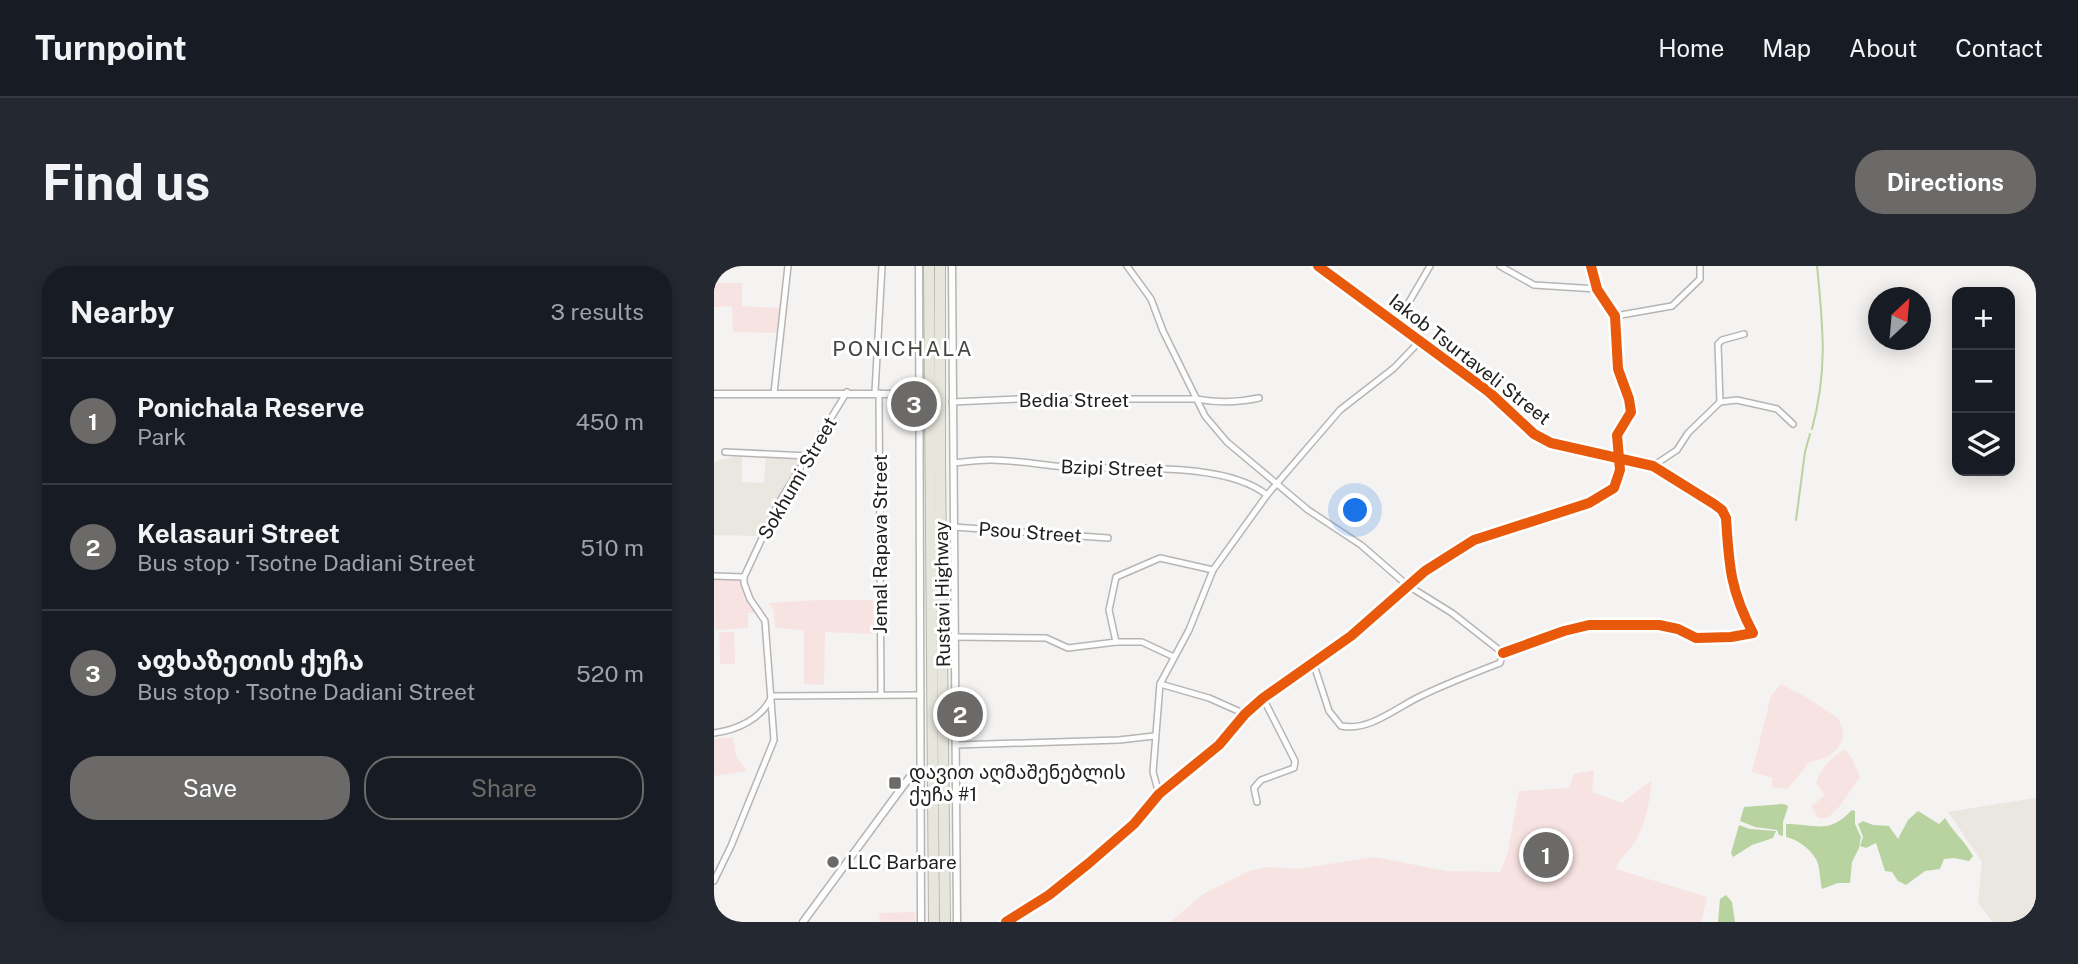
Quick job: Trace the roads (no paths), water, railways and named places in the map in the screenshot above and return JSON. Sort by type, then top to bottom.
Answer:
[{"type":"highway","name":"Rustavi Highway","points":[[929,266],[934,922]]},
{"type":"highway","name":"Rustavi Highway","points":[[940,266],[945,922]]},
{"type":"street","points":[[774,393],[788,266]]},
{"type":"street","name":"Jemal Rapava Street","points":[[881,695],[877,392],[882,266]]},
{"type":"street","points":[[919,266],[921,922]]},
{"type":"street","points":[[952,266],[957,922]]},
{"type":"street","points":[[1127,266],[1151,299],[1163,331],[1205,416],[1227,442],[1308,510],[1380,560],[1407,585],[1452,612],[1503,653],[1500,663],[1421,696],[1362,726],[1350,728],[1341,726],[1329,711],[1313,662]]},
{"type":"street","name":"Iakob Tsurtaveli Street","points":[[1318,266],[1489,392],[1534,434],[1551,443],[1653,466],[1721,510],[1726,518],[1732,587],[1738,606],[1753,633],[1696,638],[1678,629],[1659,625],[1589,625],[1503,653]]},
{"type":"street","points":[[1395,321],[1416,292],[1430,266]]},
{"type":"street","points":[[1500,266],[1534,285],[1597,289]]},
{"type":"street","points":[[1006,922],[1049,895],[1088,863],[1134,824],[1158,794],[1219,745],[1245,714],[1263,698],[1351,636],[1407,585],[1474,540],[1589,503],[1609,493],[1620,470],[1617,435],[1631,412],[1618,369],[1615,316],[1597,289],[1591,266]]},
{"type":"street","points":[[1615,316],[1672,306],[1700,279],[1700,266]]},
{"type":"street","points":[[1720,402],[1718,344],[1722,340],[1744,334]]},
{"type":"street","points":[[1158,794],[1153,772],[1160,684],[1189,630],[1213,570],[1266,495],[1340,410],[1394,368],[1419,342]]},
{"type":"street","name":"Sokhumi Street","points":[[744,577],[778,504],[847,393]]},
{"type":"street","points":[[714,394],[918,394]]},
{"type":"street","name":"Bedia Street","points":[[952,402],[1020,399],[1196,399],[1239,403],[1259,398]]},
{"type":"street","points":[[1653,466],[1677,450],[1688,433],[1720,402],[1737,400],[1777,409],[1793,424]]},
{"type":"street","points":[[725,452],[808,456]]},
{"type":"street","name":"Bzipi Street","points":[[953,463],[990,460],[1067,467],[1139,468],[1206,473],[1241,479],[1266,495]]},
{"type":"street","name":"Psou Street","points":[[953,527],[1108,538]]},
{"type":"street","points":[[1116,642],[1109,610],[1116,577],[1160,558],[1213,570]]},
{"type":"street","points":[[714,576],[744,577],[750,599],[765,621],[774,740],[714,881]]},
{"type":"street","points":[[955,638],[1046,638],[1068,648],[1116,642],[1142,642],[1174,657]]},
{"type":"street","points":[[1160,684],[1209,698],[1245,714]]},
{"type":"street","points":[[772,696],[922,695]]},
{"type":"street","points":[[714,733],[733,729],[755,717],[772,696]]},
{"type":"street","points":[[1257,802],[1254,788],[1261,780],[1294,768],[1296,761],[1263,698]]},
{"type":"street","points":[[956,745],[1119,740],[1154,736]]},
{"type":"street","points":[[803,922],[909,778],[922,773]]},
{"type":"waterway","points":[[1812,429],[1822,367],[1817,266]]},
{"type":"waterway","points":[[1796,520],[1810,434]]},
{"type":"place","name":"აფხაზეთის ქუჩა","points":[[914,404]]},
{"type":"place","name":"Kelasauri Street","points":[[960,714]]},
{"type":"place","name":"დავით აღმაშენებლის ქუჩა #1","points":[[895,783]]},
{"type":"place","name":"Ponichala Reserve","points":[[1546,855]]},
{"type":"place","name":"LLC Barbare","points":[[833,862]]},
{"type":"district","name":"PONICHALA","points":[[903,349]]}]
